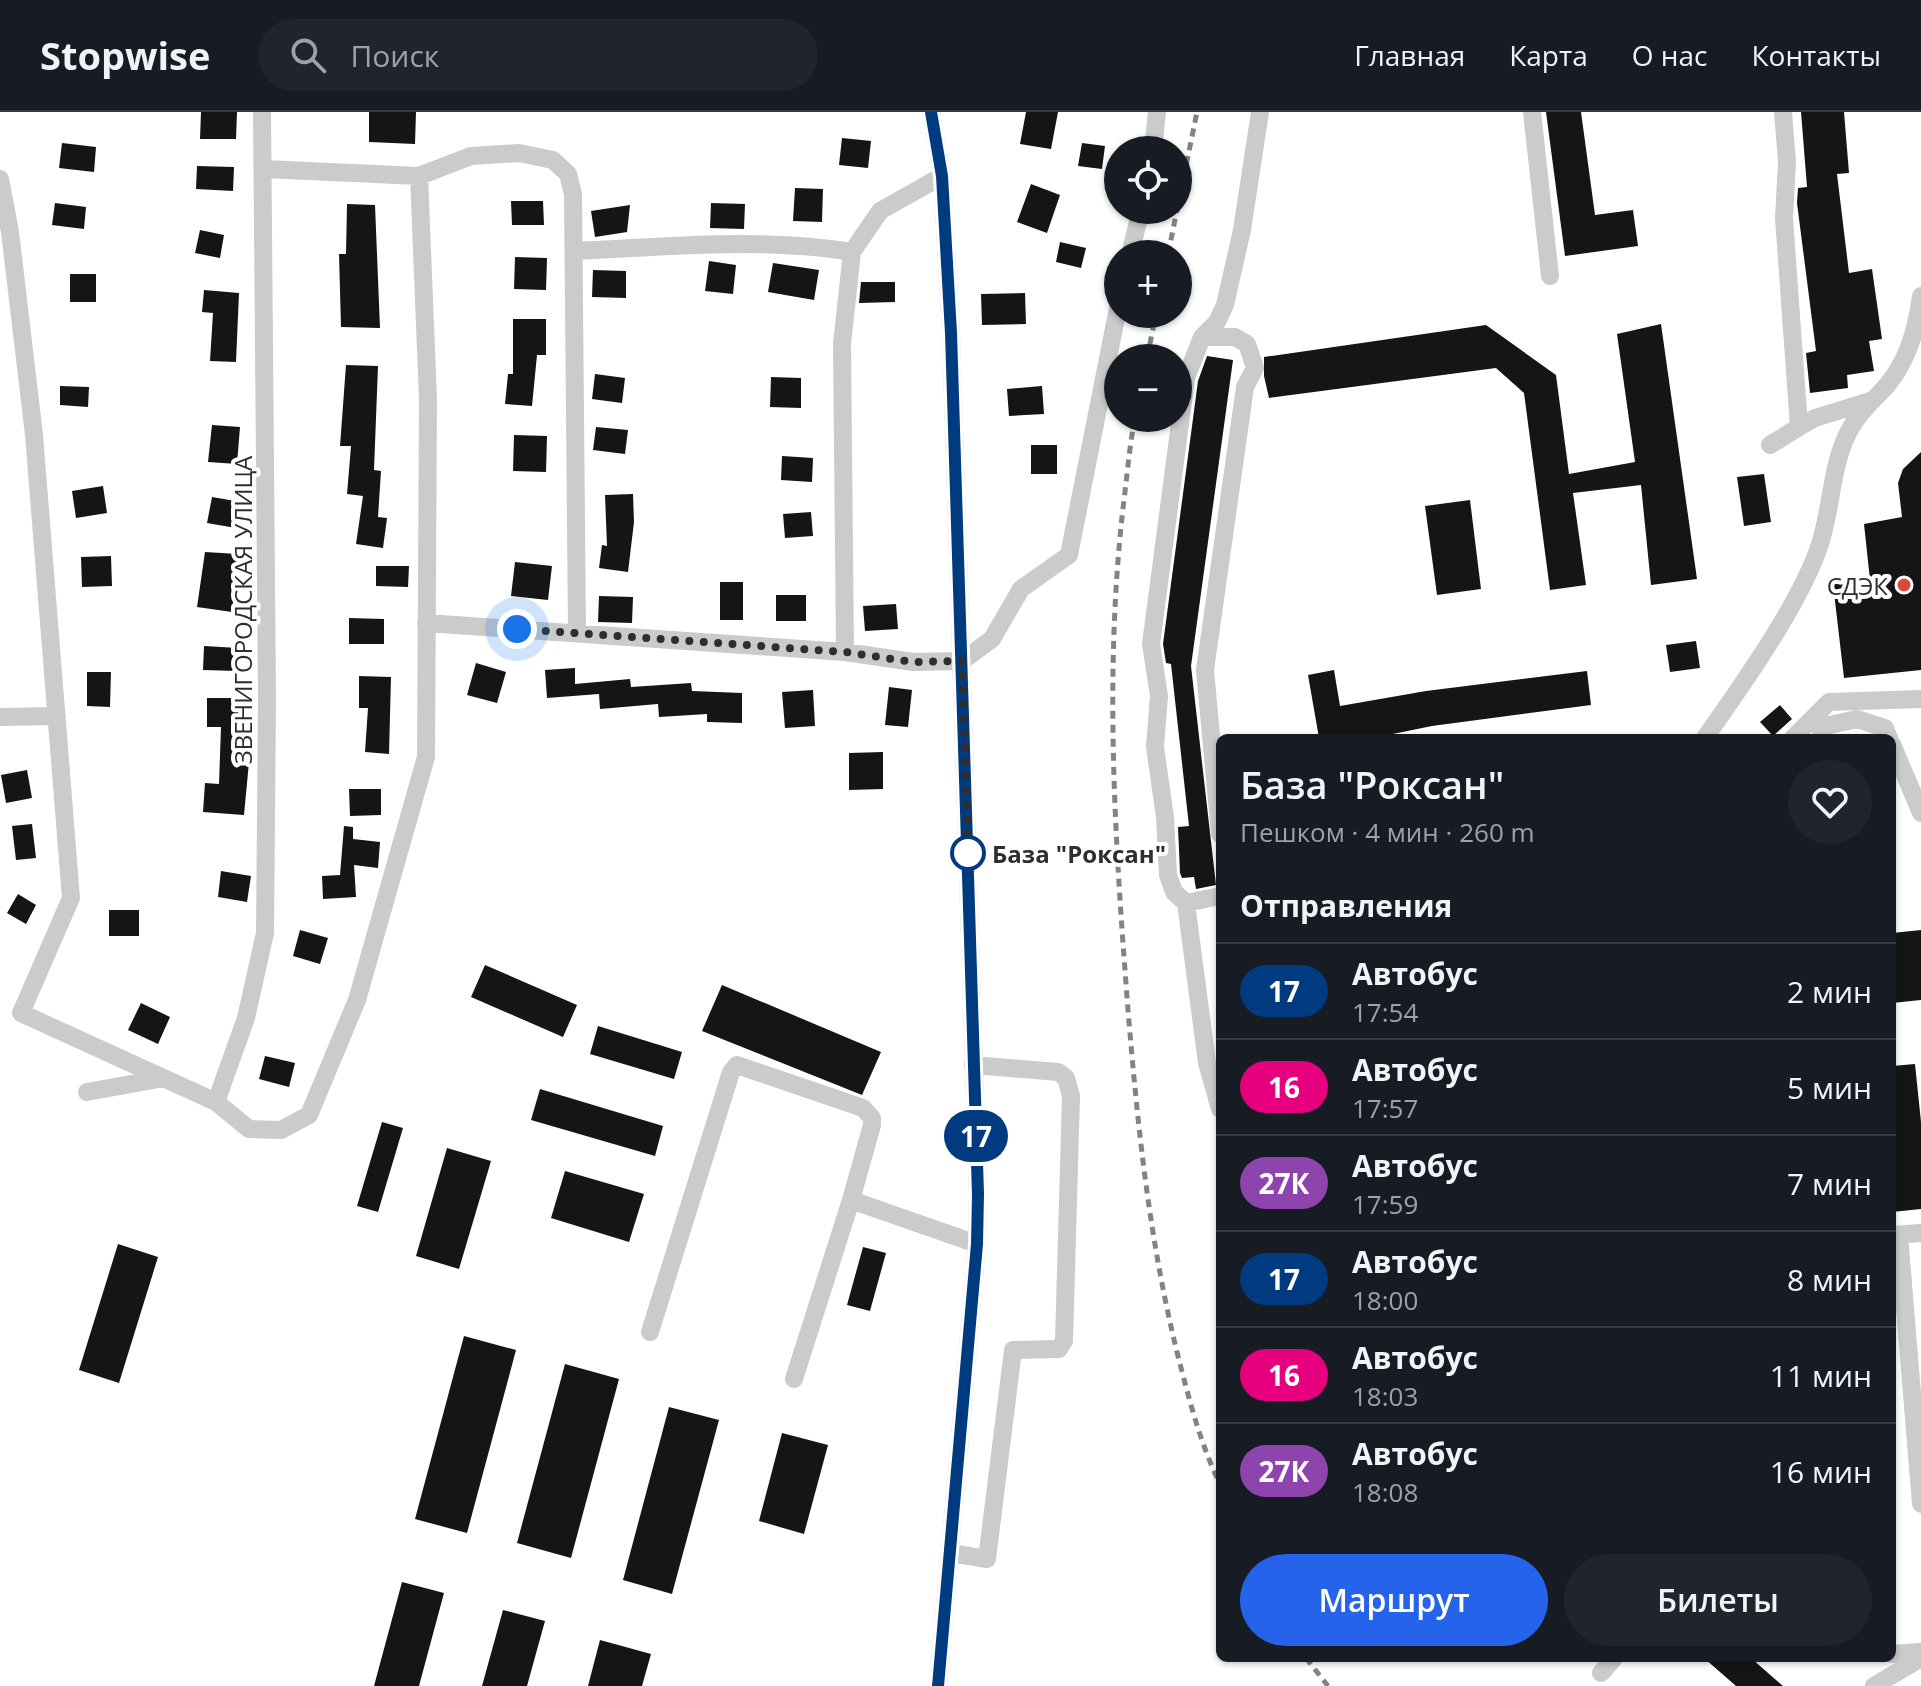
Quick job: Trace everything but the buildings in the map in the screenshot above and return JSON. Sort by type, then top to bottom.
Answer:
[{"type":"street","name":"ЗВЕНИГОРОДСКАЯ УЛИЦА","points":[[216,1102],[246,1018],[265,933],[262,112]]},
{"type":"street","points":[[931,112],[942,176],[962,661],[977,1244],[938,1686]]},
{"type":"street","points":[[1154,136],[1157,112]]},
{"type":"street","points":[[1216,1095],[1207,1063],[1186,903],[1174,892],[1168,875],[1165,817],[1155,747],[1159,696],[1151,644],[1186,378],[1202,337],[1217,322],[1225,305],[1242,230],[1260,112]]},
{"type":"street","points":[[1532,112],[1550,276]]},
{"type":"street","points":[[1783,112],[1787,162],[1784,218],[1799,427]]},
{"type":"street","points":[[264,169],[419,176],[471,156],[519,153],[553,160],[568,174],[573,194],[577,633]]},
{"type":"street","points":[[0,179],[10,232],[34,435],[71,898],[21,1013],[216,1102],[249,1129],[281,1130],[309,1115],[357,1000],[426,757],[428,399],[419,176]]},
{"type":"street","points":[[845,652],[842,344],[852,252],[880,211],[942,176]]},
{"type":"street","points":[[574,251],[799,243],[852,252]]},
{"type":"street","points":[[1708,734],[1752,669],[1812,564],[1826,524],[1841,450],[1857,416],[1903,362],[1917,321],[1921,296]]},
{"type":"street","points":[[426,623],[845,652],[913,662],[962,661],[992,639],[1021,589],[1069,555],[1114,328]]},
{"type":"street","points":[[1202,337],[1235,337],[1247,344],[1255,368],[1245,387],[1205,670],[1216,790]]},
{"type":"street","points":[[1770,445],[1815,418],[1870,401]]},
{"type":"street","points":[[1797,734],[1829,702],[1921,699]]},
{"type":"street","points":[[0,717],[57,716]]},
{"type":"street","points":[[1822,734],[1821,727],[1857,719],[1885,728],[1887,734]]},
{"type":"street","points":[[1896,754],[1921,813]]},
{"type":"street","points":[[1186,903],[1216,897]]},
{"type":"street","points":[[650,1332],[731,1072],[737,1065],[863,1108],[872,1118],[851,1200],[794,1379]]},
{"type":"street","points":[[951,1553],[987,1559],[1013,1350],[1059,1349],[1064,1341],[1071,1096],[1066,1078],[1058,1072],[973,1065]]},
{"type":"street","points":[[87,1092],[164,1078]]},
{"type":"street","points":[[851,1200],[977,1244]]},
{"type":"street","points":[[1921,1233],[1896,1235],[1898,1286],[1921,1504]]},
{"type":"street","points":[[1896,1654],[1921,1655]]},
{"type":"street","points":[[1874,1686],[1921,1655]]},
{"type":"street","points":[[1601,1673],[1611,1662]]},
{"type":"railway","points":[[1192,136],[1197,112]]},
{"type":"railway","points":[[1171,240],[1174,224]]},
{"type":"railway","points":[[1150,344],[1153,328]]},
{"type":"railway","points":[[1133,432],[1117,571],[1113,696],[1116,822],[1128,1010],[1141,1144],[1161,1276],[1192,1410],[1216,1475]]},
{"type":"railway","points":[[1309,1662],[1328,1686]]},
{"type":"bus line","name":"17","points":[[931,112],[942,176],[951,333],[978,1194],[977,1244],[938,1686]]},
{"type":"place","name":"СДЭК","points":[[1904,585]]},
{"type":"place","name":"База \"Роксан\"","points":[[968,853]]},
{"type":"route","points":[[517,629],[845,652],[913,662],[962,661],[969,865],[968,853]]}]
